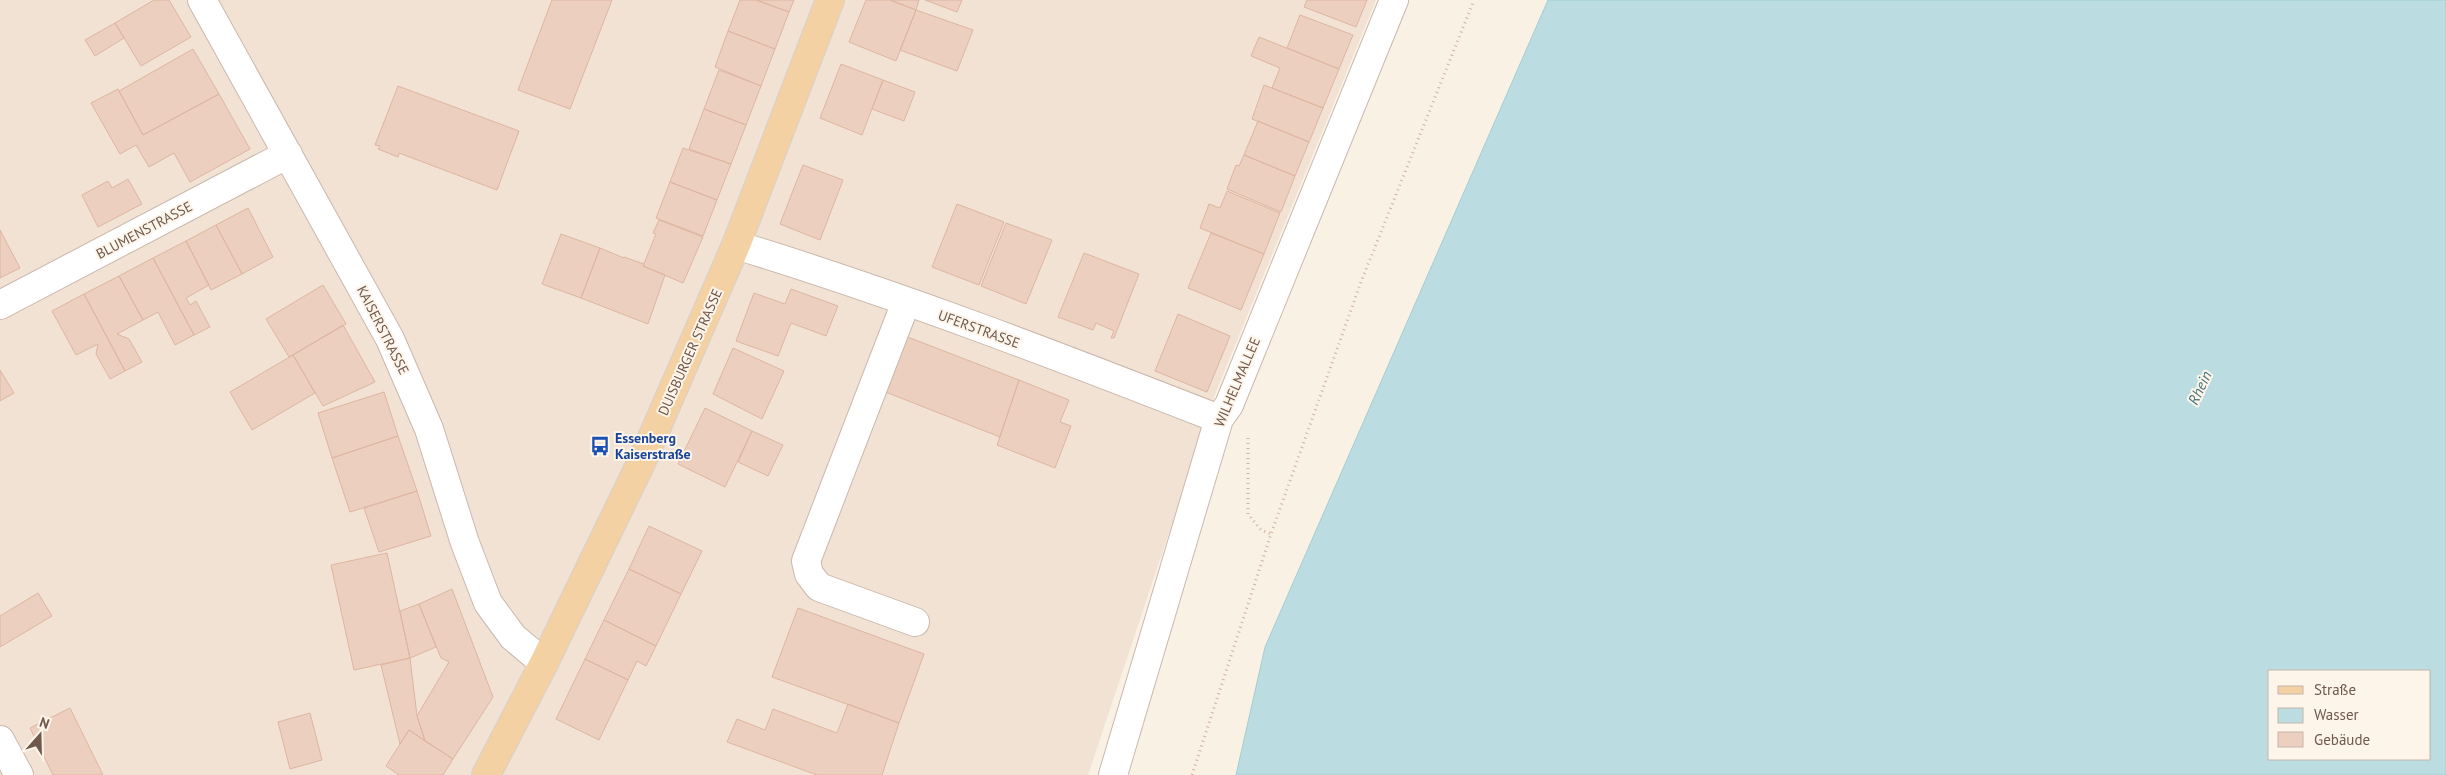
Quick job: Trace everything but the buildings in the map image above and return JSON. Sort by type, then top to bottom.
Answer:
[{"type":"main road","name":"DUISBURGER STRASSE","points":[[486,775],[544,663],[641,463],[736,245],[830,0]]},
{"type":"street","name":"KAISERSTRASSE","points":[[202,0],[394,348],[429,429],[465,543],[488,603],[513,637],[544,663]]},
{"type":"street","name":"WILHELMALLEE","points":[[1113,775],[1219,419],[1229,406],[1394,0]]},
{"type":"street","name":"BLUMENSTRASSE","points":[[0,305],[288,154]]},
{"type":"street","name":"UFERSTRASSE","points":[[736,245],[827,273],[1219,419]]},
{"type":"street","points":[[906,302],[806,561],[809,574],[819,587],[915,622]]},
{"type":"street","points":[[0,740],[19,775]]},
{"type":"path","points":[[1192,775],[1271,534],[1361,282],[1474,0]]},
{"type":"path","points":[[1248,431],[1248,514],[1261,530],[1271,534]]},
{"type":"shaded area","points":[[0,0],[1376,0],[1216,392],[1088,775],[0,775]]},
{"type":"water","name":"Rhein","points":[[1548,0],[2446,0],[2446,775],[1236,775],[1265,647]]},
{"type":"place","name":"Essenberg Kaiserstraße","points":[[600,446]]}]
